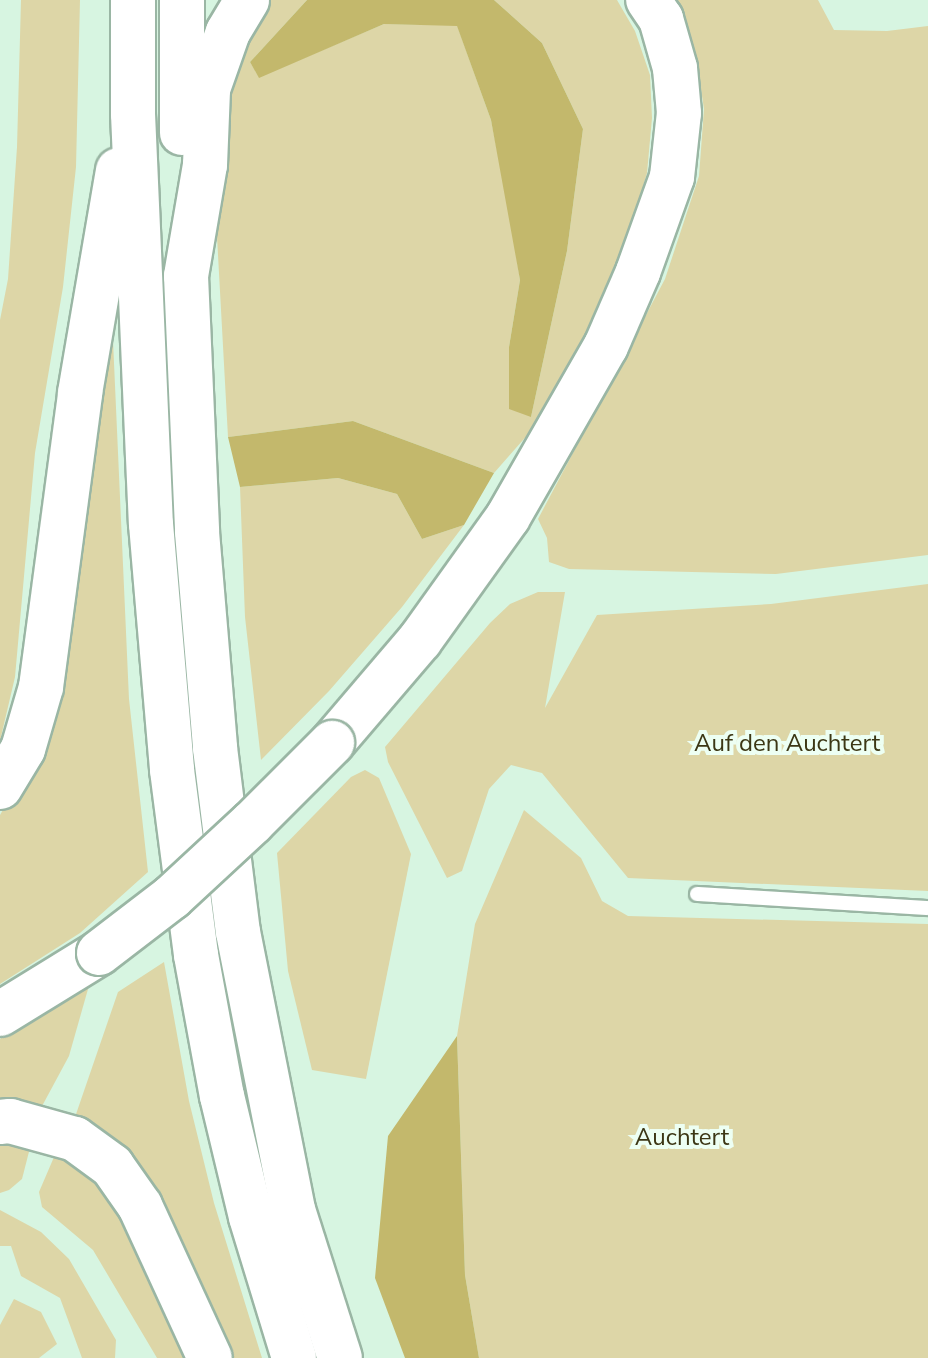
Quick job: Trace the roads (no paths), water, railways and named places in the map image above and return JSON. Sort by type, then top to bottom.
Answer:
[{"type":"main road","points":[[133,0],[133,114],[151,524],[172,770],[196,955],[222,1096],[251,1217],[294,1358]]},
{"type":"main road","points":[[182,0],[186,276],[197,532],[215,748],[238,932],[265,1085],[293,1210],[340,1358]]},
{"type":"main road","points":[[186,276],[205,165],[208,89],[228,32],[247,0]]},
{"type":"main road","points":[[0,1014],[99,953],[172,897],[332,743],[420,640],[508,517],[606,346],[638,272],[672,177],[679,113],[675,68],[661,19],[648,0]]},
{"type":"main road","points":[[0,787],[23,749],[41,687],[80,393],[114,188],[133,114]]},
{"type":"main road","points":[[0,1122],[10,1121],[75,1139],[112,1166],[140,1206],[210,1358]]},
{"type":"lane","points":[[697,894],[928,908]]},
{"type":"park label","name":"Auf den Auchtert","points":[[787,744]]},
{"type":"park label","name":"Auchtert","points":[[682,1138]]}]
